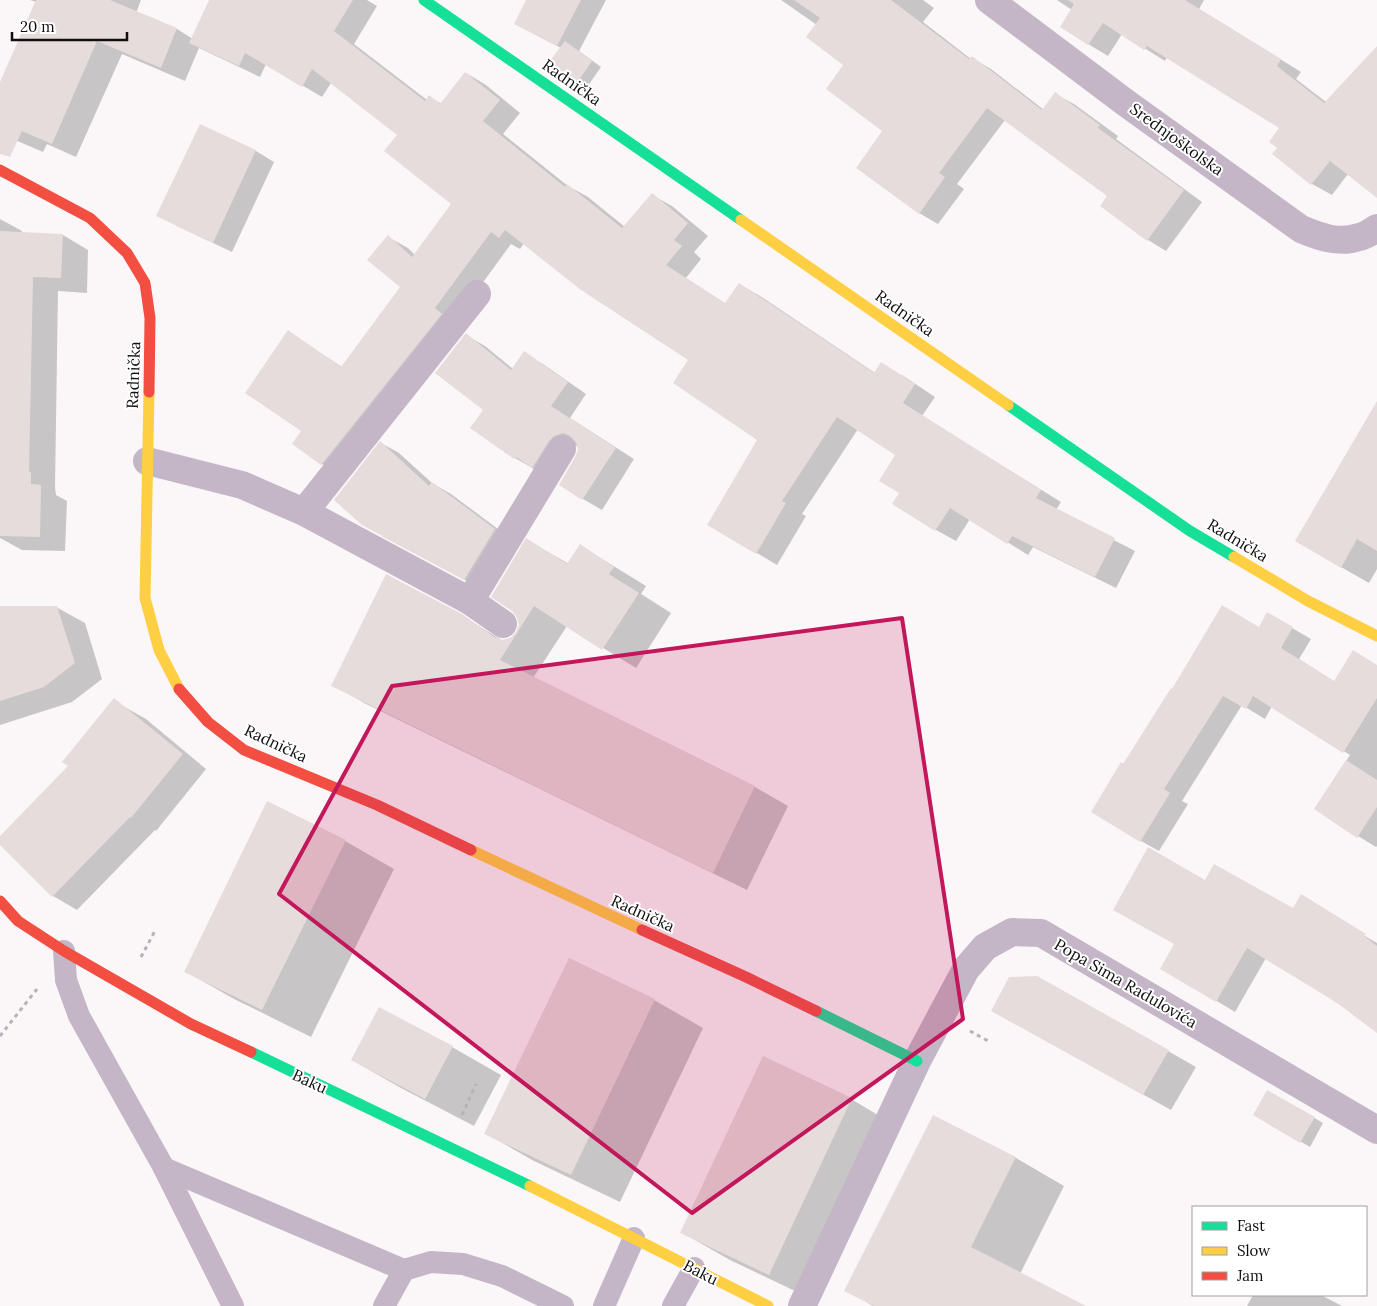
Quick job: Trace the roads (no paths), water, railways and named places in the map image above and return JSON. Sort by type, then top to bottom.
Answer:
[{"type":"street","name":"Radnička","points":[[424,0],[1190,531],[1308,600],[1377,636]]},
{"type":"street","name":"Srednjoškolska","points":[[989,0],[1126,103],[1301,229],[1322,238],[1338,240],[1360,237],[1377,228]]},
{"type":"street","name":"Radnička","points":[[0,170],[90,218],[128,252],[145,283],[150,318],[145,598],[159,650],[163,658],[180,691],[208,722],[244,750],[377,806],[564,895],[746,977],[917,1061]]},
{"type":"street","points":[[304,512],[478,294]]},
{"type":"street","points":[[470,602],[562,449]]},
{"type":"street","points":[[147,461],[242,485],[304,512],[470,602],[503,624]]},
{"type":"street","name":"Baku","points":[[0,901],[18,921],[64,951],[191,1024],[505,1174],[768,1306]]},
{"type":"street","name":"Popa Sima Radulovića","points":[[802,1306],[917,1061],[966,969],[985,947],[1012,932],[1041,933],[1377,1130]]},
{"type":"lane","points":[[64,951],[66,980],[79,1016],[164,1168],[233,1306]]},
{"type":"lane","points":[[164,1168],[404,1270],[431,1262],[464,1264],[502,1276],[563,1306]]},
{"type":"lane","points":[[604,1306],[634,1238]]},
{"type":"lane","points":[[673,1306],[694,1268]]},
{"type":"lane","points":[[384,1306],[404,1270]]}]
